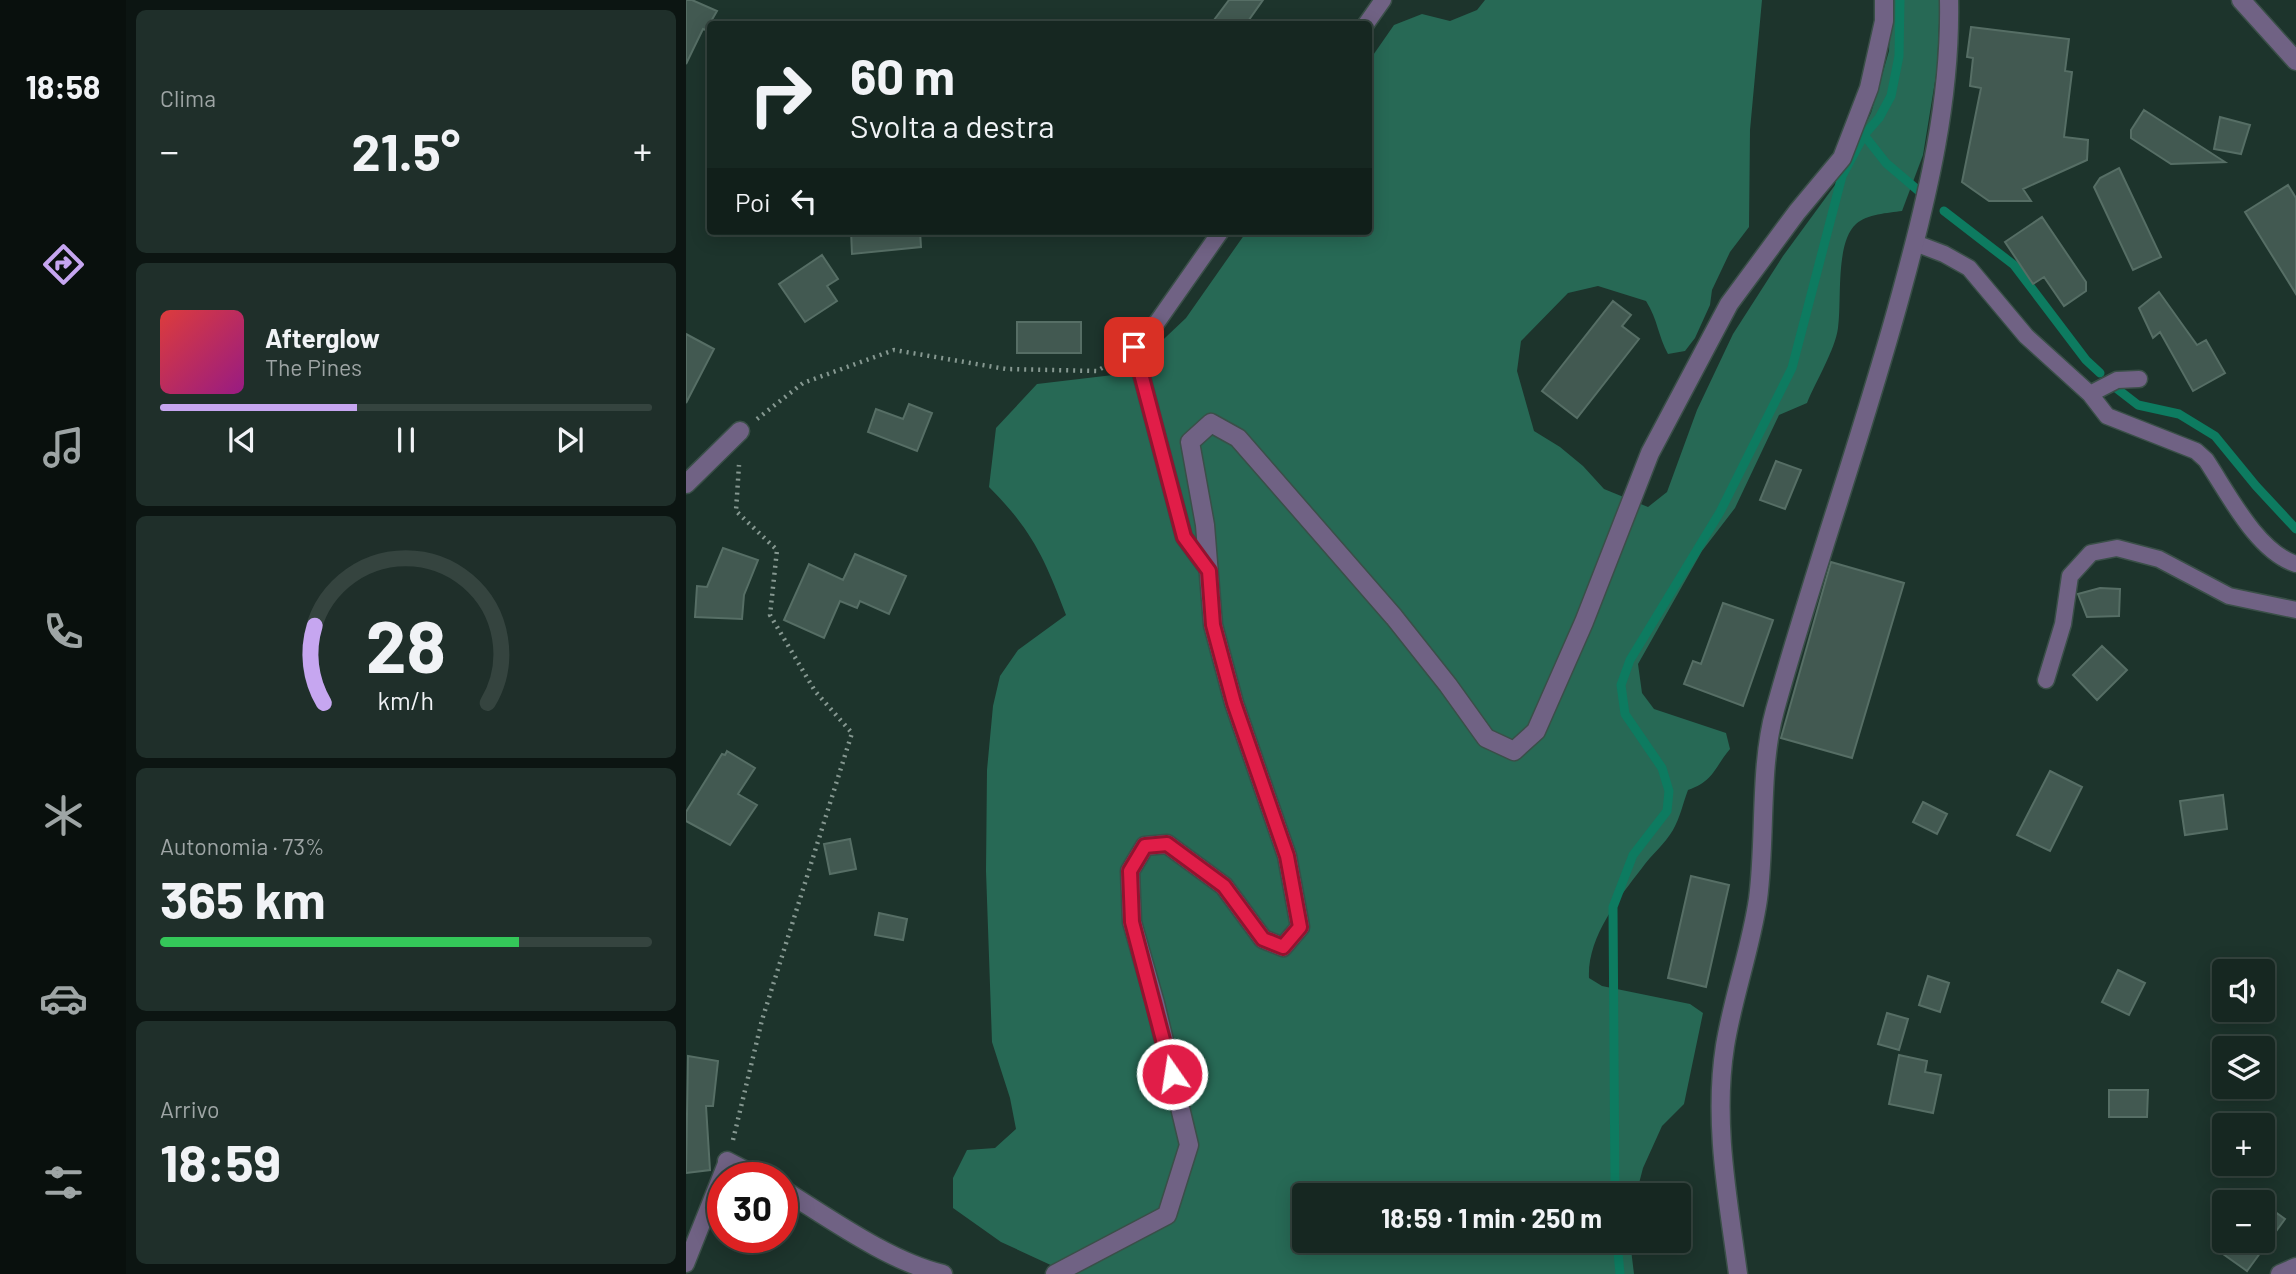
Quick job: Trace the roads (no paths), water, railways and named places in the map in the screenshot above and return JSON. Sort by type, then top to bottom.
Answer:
[{"type":"street","points":[[1055,1274],[1167,1216],[1189,1145],[1155,1003],[1132,922],[1130,871],[1145,846],[1167,844],[1224,886],[1263,939],[1283,947],[1300,927],[1287,856],[1234,703],[1213,625],[1205,525],[1190,442],[1211,423],[1238,438],[1394,617],[1486,738],[1514,751],[1536,731],[1584,622],[1650,453],[1730,304],[1797,212],[1842,158],[1870,88],[1884,21],[1884,0]]},
{"type":"street","points":[[1738,1274],[1724,1172],[1720,1102],[1725,1046],[1758,900],[1773,715],[1815,574],[1872,400],[1915,243],[1936,150],[1948,71],[1949,0]]},
{"type":"street","points":[[2241,0],[2296,61]]},
{"type":"street","points":[[686,484],[740,431]]},
{"type":"street","points":[[798,1199],[921,1269],[943,1274]]},
{"type":"street","points":[[2280,1274],[2296,1267]]},
{"type":"lane","points":[[1368,21],[1383,0]]},
{"type":"lane","points":[[1209,571],[1184,537],[1134,347],[1153,328],[1218,235]]},
{"type":"lane","points":[[1915,243],[1944,254],[1969,268],[2026,337],[2090,394],[2107,416],[2196,452],[2206,460],[2255,533],[2272,552],[2296,564]]},
{"type":"lane","points":[[2090,394],[2117,380],[2139,379]]},
{"type":"lane","points":[[2046,680],[2063,624],[2070,576],[2091,553],[2117,548],[2159,559],[2229,596],[2296,610]]},
{"type":"lane","points":[[686,1264],[727,1161]]},
{"type":"waterway","points":[[1615,1183],[1613,907],[1633,855],[1667,811],[1669,791],[1662,768],[1625,714],[1621,685],[1630,660],[1720,512],[1792,368],[1842,176],[1864,135],[1879,118],[1891,96],[1899,56],[1900,0]]},
{"type":"waterway","points":[[1864,135],[1886,163],[1920,192]]},
{"type":"waterway","points":[[1944,211],[2014,265],[2086,360],[2100,373]]},
{"type":"waterway","points":[[2116,388],[2138,405],[2179,414],[2215,436],[2296,529]]},
{"type":"waterway","points":[[1618,1253],[1620,1274]]}]
